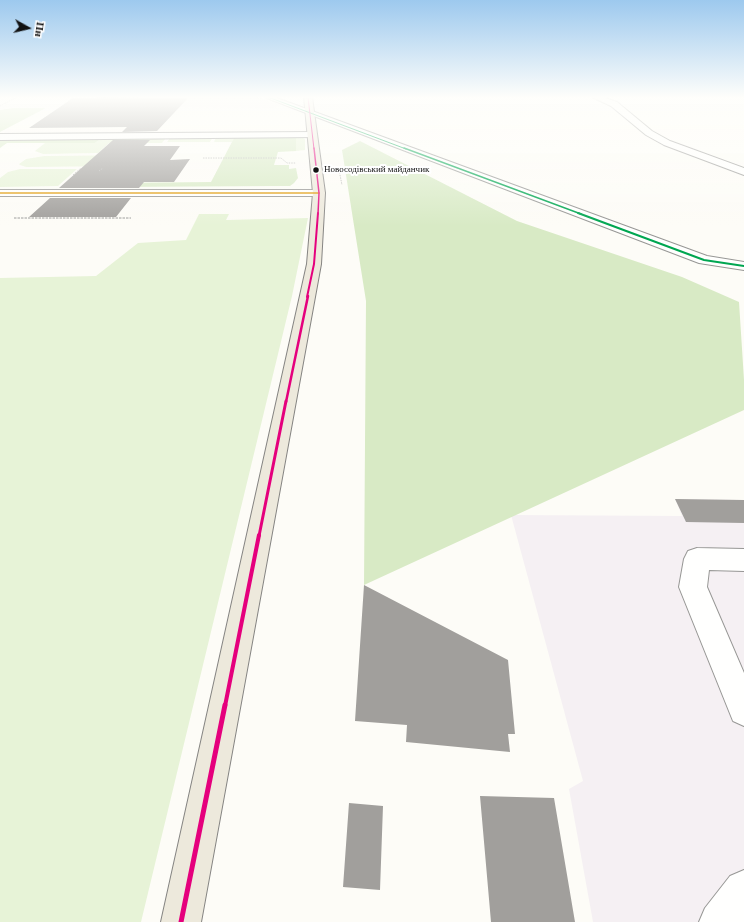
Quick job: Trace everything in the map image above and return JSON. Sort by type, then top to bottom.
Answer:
[{"type":"main road","points":[[181,922],[314,264],[319,193],[313,140]]},
{"type":"street","points":[[378,140],[704,260],[744,266]]},
{"type":"street","points":[[661,140],[667,144],[744,172]]},
{"type":"street","points":[[0,193],[319,193]]},
{"type":"street","points":[[744,560],[697,558],[694,587],[744,710]]},
{"type":"street","points":[[719,922],[744,890]]},
{"type":"path","points":[[202,158],[281,158],[287,163],[302,162]]},
{"type":"path","points":[[99,171],[103,168]]},
{"type":"path","points":[[14,218],[131,218]]},
{"type":"shaded area","points":[[675,499],[744,500],[744,922],[593,922],[569,789],[583,781],[511,515],[682,516]]},
{"type":"green space","points":[[0,140],[99,140],[95,143],[7,143],[0,148]]},
{"type":"green space","points":[[99,140],[164,140],[162,143],[109,143],[98,153],[43,154],[35,151],[45,143],[95,143]]},
{"type":"green space","points":[[168,140],[211,140],[210,142],[167,142]]},
{"type":"green space","points":[[215,140],[233,140],[232,142],[214,142]]},
{"type":"green space","points":[[233,140],[296,140],[296,151],[278,152],[274,165],[289,165],[289,169],[296,168],[298,178],[290,186],[111,187],[110,183],[211,182]]},
{"type":"green space","points":[[296,140],[305,140],[305,150],[296,151]]},
{"type":"green space","points":[[360,141],[517,221],[682,277],[739,302],[744,380],[744,410],[364,585],[366,301],[342,150]]},
{"type":"green space","points":[[139,155],[130,166],[26,167],[19,164],[26,159],[44,156]]},
{"type":"green space","points":[[20,169],[77,169],[58,186],[0,187],[0,178],[8,172]]},
{"type":"green space","points":[[199,214],[229,214],[226,220],[308,218],[292,296],[141,922],[0,922],[0,278],[96,276],[138,243],[186,240]]},
{"type":"building","points":[[113,140],[150,140],[144,146],[180,146],[170,160],[190,159],[174,182],[144,182],[139,188],[59,188]]},
{"type":"building","points":[[50,198],[131,198],[116,217],[29,217]]},
{"type":"building","points":[[675,499],[744,500],[744,523],[686,522]]},
{"type":"building","points":[[364,585],[508,660],[515,734],[508,734],[510,752],[406,742],[407,725],[355,721]]},
{"type":"building","points":[[480,796],[554,798],[575,922],[491,922]]},
{"type":"building","points":[[349,803],[383,806],[380,890],[343,887]]},
{"type":"transit line","points":[[181,922],[314,264],[319,193],[313,140]]},
{"type":"transit line","points":[[383,140],[704,260],[744,266]]},
{"type":"transit line","points":[[0,193],[319,193]]},
{"type":"place","name":"Новосодівський майданчик","points":[[316,170]]}]
